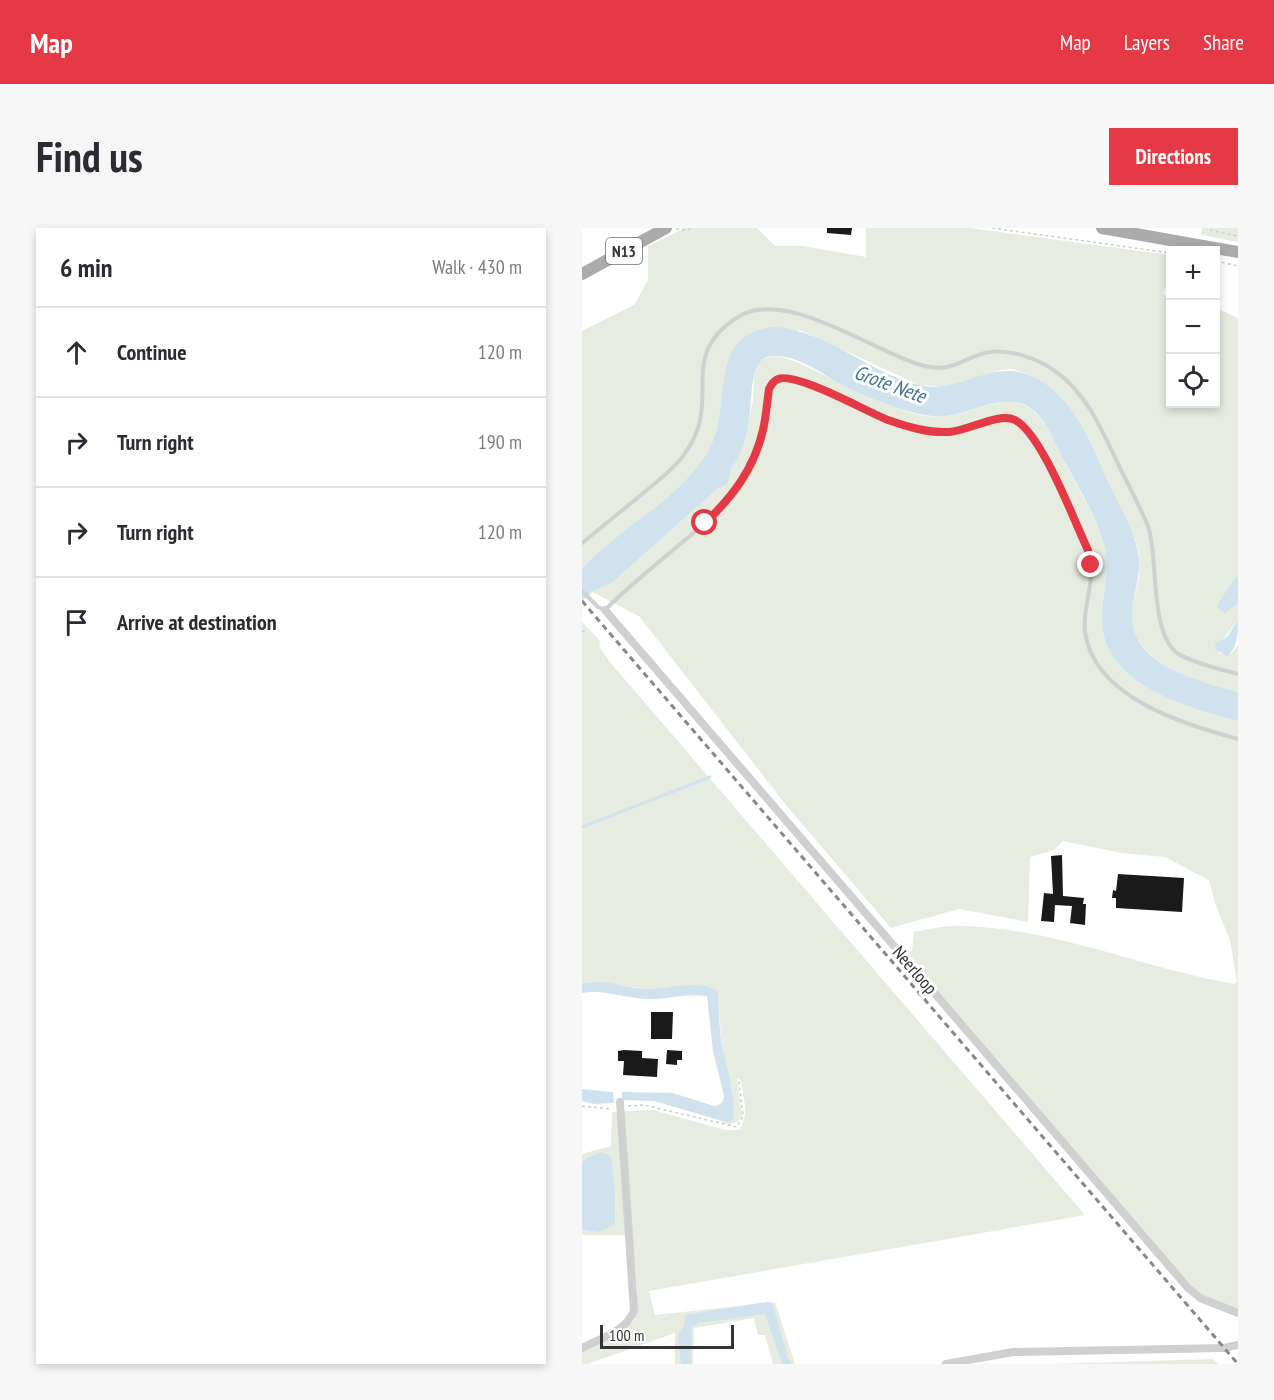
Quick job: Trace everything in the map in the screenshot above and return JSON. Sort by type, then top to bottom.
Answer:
[{"type":"main road","name":"N13","points":[[582,274],[668,228]]},
{"type":"main road","points":[[1102,228],[1238,252]]},
{"type":"street","name":"Neerloop","points":[[605,610],[1188,1288],[1200,1298],[1238,1313]]},
{"type":"street","points":[[582,1348],[620,1329],[630,1320],[634,1311],[620,1106]]},
{"type":"street","points":[[946,1364],[1013,1352],[1224,1348],[1238,1345]]},
{"type":"lane","points":[[582,543],[683,457],[699,428],[702,414],[704,355],[709,344],[744,314],[762,309],[797,313],[911,362],[935,368],[957,365],[990,352],[1010,354],[1041,363],[1054,370],[1079,393],[1094,415],[1154,544],[1159,612],[1162,631],[1168,642],[1178,653],[1218,669],[1238,674]]},
{"type":"lane","points":[[582,591],[605,610],[627,588],[705,523],[728,500],[740,485],[759,445],[769,389],[778,379],[797,379],[868,412],[918,430],[959,431],[992,420],[1009,418],[1022,425],[1044,457],[1088,550],[1090,575],[1085,625],[1088,643],[1100,666],[1127,693],[1144,705],[1184,723],[1238,739]]},
{"type":"path","points":[[668,228],[687,230],[693,228]]},
{"type":"path","points":[[992,228],[1166,252]]},
{"type":"path","points":[[1209,238],[1210,229],[1238,236]]},
{"type":"path","points":[[1220,262],[1238,266]]},
{"type":"path","points":[[582,632],[586,630]]},
{"type":"path","points":[[582,1106],[644,1105],[737,1127],[744,1116],[739,1081]]},
{"type":"shaded area","points":[[685,228],[757,228],[775,246],[803,246],[866,257],[866,228],[970,228],[1166,254],[1166,285],[1163,294],[1166,295],[1166,408],[1220,408],[1220,310],[1238,318],[1238,620],[1222,641],[1219,653],[1231,654],[1238,645],[1238,692],[1174,671],[1148,652],[1138,639],[1132,624],[1132,608],[1139,577],[1139,555],[1136,541],[1084,433],[1037,379],[1011,369],[948,387],[919,385],[800,330],[729,358],[724,377],[719,426],[706,456],[675,492],[598,553],[582,569],[582,331],[634,305],[648,280],[648,246]]},
{"type":"shaded area","points":[[1202,228],[1238,228],[1238,242],[1201,235]]},
{"type":"shaded area","points":[[776,356],[804,365],[863,395],[918,415],[959,414],[1002,402],[1020,403],[1035,412],[1051,434],[1101,535],[1106,554],[1102,622],[1106,644],[1117,662],[1133,678],[1174,701],[1238,721],[1238,1309],[1209,1299],[1189,1286],[906,955],[912,951],[914,932],[950,926],[991,928],[1061,940],[1199,977],[1234,984],[1237,982],[1230,940],[1216,906],[1209,880],[1165,857],[1122,853],[1063,841],[1054,850],[1030,857],[1028,922],[959,909],[891,928],[786,805],[639,616],[592,592],[613,582],[717,489],[724,486],[744,443],[753,400],[754,375],[761,361]]},
{"type":"shaded area","points":[[582,622],[601,642],[599,646],[609,661],[1085,1215],[649,1291],[655,1315],[775,1302],[795,1364],[773,1364],[765,1335],[758,1335],[754,1318],[694,1328],[693,1364],[675,1364],[675,1333],[588,1364],[582,1364],[582,1352],[618,1334],[635,1320],[637,1291],[632,1235],[582,1235],[582,1230],[599,1232],[585,1159],[582,1162],[582,1154],[611,1146],[612,1112],[653,1110],[725,1130],[739,1130],[745,1112],[741,1080],[737,1078],[742,1115],[735,1123],[730,1124],[719,1120],[729,1122],[734,1112],[732,1088],[721,1039],[718,992],[697,985],[647,989],[594,982],[582,983]]},
{"type":"shaded area","points":[[1213,1359],[1218,1364],[1049,1364]]},
{"type":"water","name":"Grote Nete","points":[[776,327],[814,336],[883,372],[919,385],[933,387],[947,385],[1001,371],[1015,371],[1034,377],[1053,390],[1073,412],[1086,435],[1134,538],[1139,568],[1132,611],[1134,630],[1142,645],[1153,658],[1169,668],[1186,676],[1238,692],[1238,721],[1174,701],[1133,678],[1117,662],[1106,644],[1102,622],[1106,554],[1100,533],[1051,434],[1043,420],[1032,409],[1015,402],[1005,402],[955,415],[918,414],[846,387],[798,361],[778,356],[762,360],[756,370],[745,441],[726,484],[717,489],[613,582],[592,592],[582,601],[582,569],[598,553],[685,482],[711,446],[717,429],[725,372],[730,356],[739,342],[754,332]]},
{"type":"water","points":[[1238,574],[1238,603],[1225,613],[1217,605]]},
{"type":"water","points":[[1238,620],[1235,645],[1227,656],[1215,649],[1216,643],[1227,637]]},
{"type":"water","points":[[595,982],[650,989],[695,985],[712,988],[718,992],[721,1040],[734,1103],[732,1120],[728,1122],[719,1120],[654,1101],[622,1100],[622,1092],[673,1093],[714,1106],[721,1103],[724,1096],[713,1051],[707,996],[649,999],[599,992],[582,993],[582,983]]},
{"type":"water","points":[[582,1089],[613,1092],[614,1103],[593,1104],[582,1101]]},
{"type":"water","points":[[601,1152],[611,1156],[615,1191],[615,1224],[599,1232],[582,1230],[582,1162]]},
{"type":"water","points":[[770,1302],[773,1306],[788,1358],[793,1364],[782,1364],[765,1314],[698,1322],[697,1325],[692,1326],[691,1364],[681,1364],[678,1334],[684,1326],[685,1315]]},
{"type":"building","points":[[827,228],[852,228],[851,235],[827,233]]},
{"type":"building","points":[[1062,855],[1063,896],[1084,898],[1085,925],[1070,923],[1072,906],[1055,905],[1054,922],[1041,921],[1044,893],[1053,894],[1051,856]]},
{"type":"building","points":[[1118,874],[1184,878],[1182,912],[1116,908],[1116,898],[1112,898],[1113,890],[1116,891]]},
{"type":"building","points":[[651,1012],[673,1012],[672,1039],[651,1039]]},
{"type":"building","points":[[667,1050],[682,1051],[682,1060],[677,1060],[677,1065],[666,1064]]},
{"type":"building","points":[[618,1051],[642,1051],[642,1058],[658,1059],[657,1077],[623,1075],[624,1061],[618,1061]]},
{"type":"waterway","points":[[582,827],[710,777]]},
{"type":"railway","points":[[582,601],[1238,1364]]},
{"type":"route","points":[[705,523],[740,485],[759,445],[769,389],[778,379],[788,378],[808,383],[868,412],[918,430],[950,432],[1001,418],[1016,420],[1028,432],[1054,476],[1088,550],[1091,565]]}]
